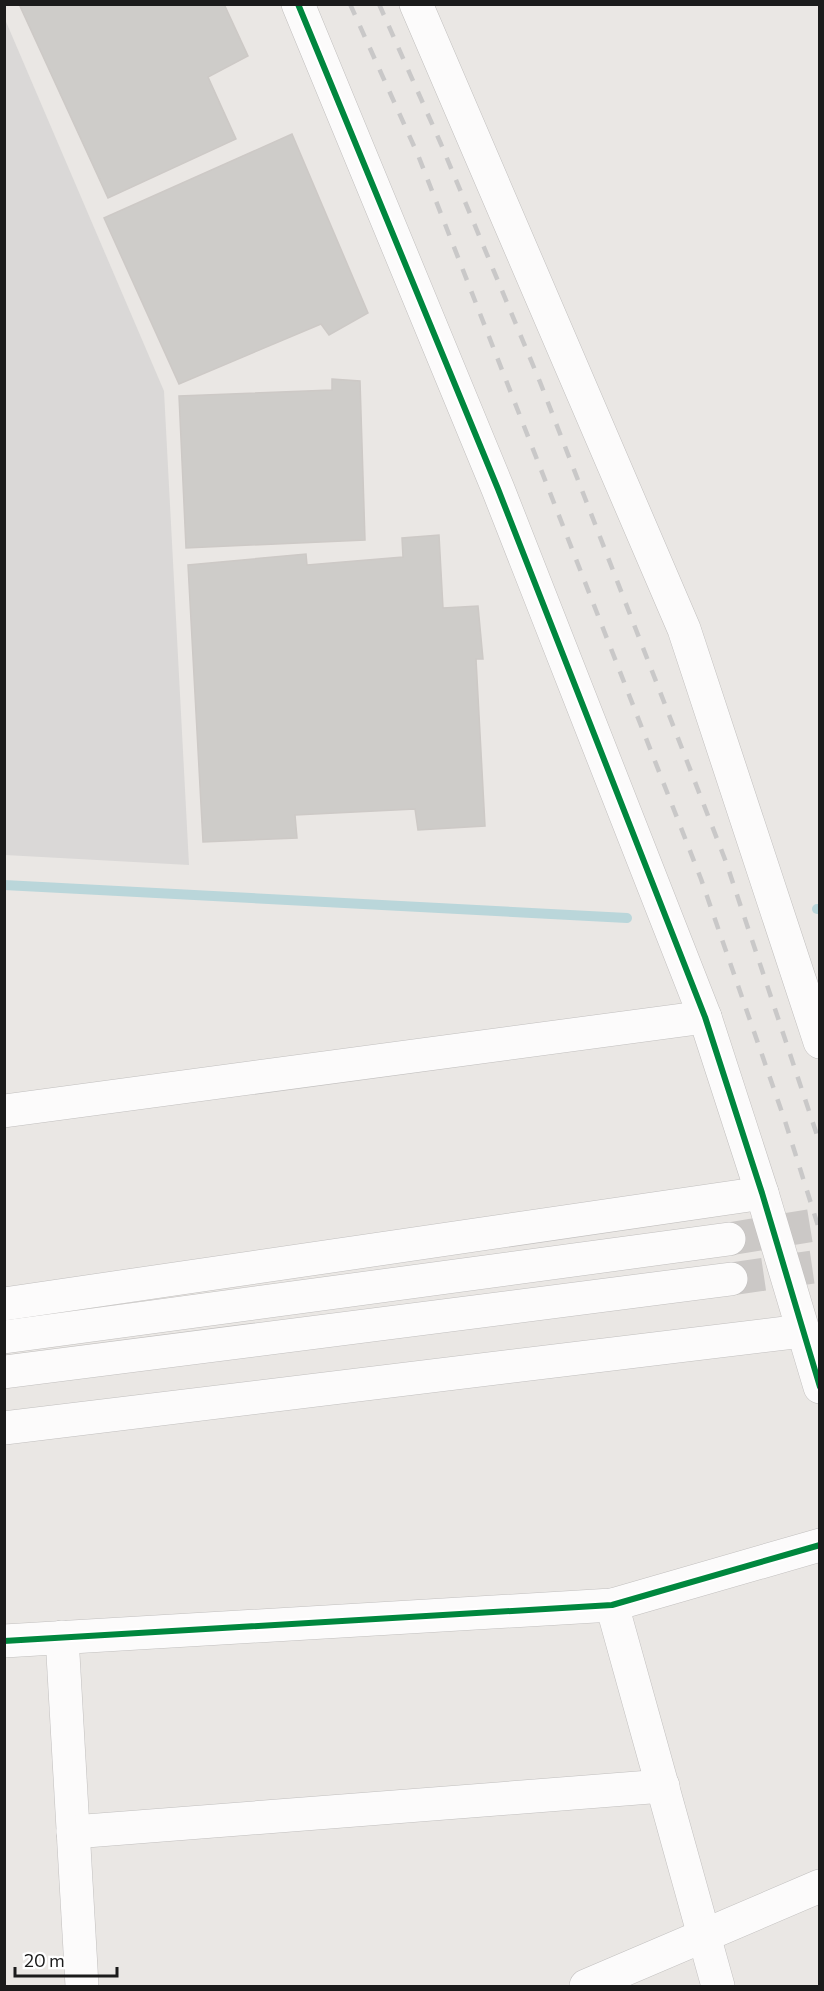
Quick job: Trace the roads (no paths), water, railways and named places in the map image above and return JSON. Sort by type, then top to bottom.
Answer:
[{"type":"street","points":[[298,4],[498,489],[705,1017],[762,1193],[819,1387]]},
{"type":"street","points":[[416,4],[684,629],[819,1042]]},
{"type":"street","points":[[4,1111],[705,1017]]},
{"type":"street","points":[[4,1304],[762,1193]]},
{"type":"street","points":[[4,1337],[729,1239]]},
{"type":"street","points":[[4,1372],[731,1279]]},
{"type":"street","points":[[4,1428],[802,1331]]},
{"type":"street","points":[[4,1641],[612,1605],[819,1545]]},
{"type":"street","points":[[612,1605],[718,1986]]},
{"type":"street","points":[[62,1637],[82,1986]]},
{"type":"street","points":[[73,1832],[663,1786]]},
{"type":"street","points":[[586,1986],[819,1886]]},
{"type":"waterway","points":[[4,885],[627,918]]},
{"type":"tunnel","points":[[729,1239],[820,1224]]},
{"type":"tunnel","points":[[731,1279],[820,1266]]},
{"type":"railway","points":[[350,4],[418,155],[701,879],[785,1121],[820,1232]]},
{"type":"railway","points":[[379,4],[441,144],[540,382],[726,862],[820,1144]]}]
